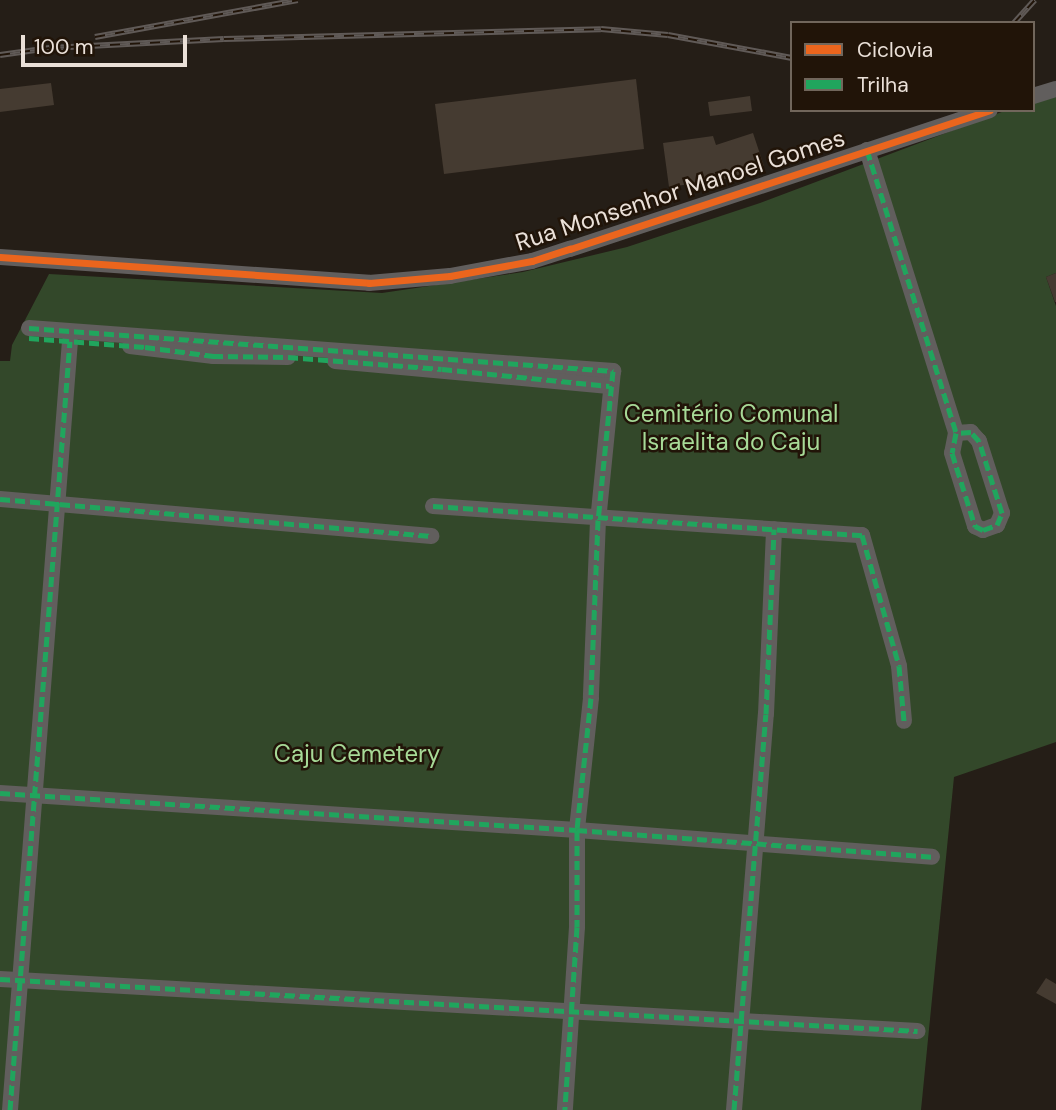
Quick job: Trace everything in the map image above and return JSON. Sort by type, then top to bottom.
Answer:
[{"type":"street","points":[[1035,95],[1056,89]]},
{"type":"street","name":"Rua Monsenhor Manoel Gomes","points":[[0,257],[369,283],[401,282],[532,261],[984,112]]},
{"type":"street","points":[[867,150],[956,433],[952,453],[975,526],[983,530],[997,525],[1002,513],[979,441],[971,432],[956,433]]},
{"type":"street","points":[[565,1110],[577,927],[577,831],[591,698],[598,520],[609,386],[613,371],[29,333],[70,341],[213,356],[313,359],[609,386]]},
{"type":"street","points":[[10,1110],[70,341]]},
{"type":"street","points":[[0,499],[431,536]]},
{"type":"street","points":[[433,506],[598,520],[862,535],[899,666],[904,721]]},
{"type":"street","points":[[734,1110],[766,714],[774,529]]},
{"type":"street","points":[[0,793],[577,831],[932,858]]},
{"type":"street","points":[[0,979],[572,1011],[740,1024],[918,1031]]},
{"type":"green space","name":"Caju Cemetery","points":[[1056,93],[1056,273],[1046,277],[1056,306],[1056,742],[954,777],[921,1110],[0,1110],[0,361],[10,361],[12,345],[49,274],[382,293],[523,272],[627,247],[760,203],[1002,112],[1035,112],[1035,100]]},
{"type":"building","points":[[636,79],[644,149],[444,174],[435,104]]},
{"type":"building","points":[[51,83],[54,105],[0,112],[0,89]]},
{"type":"building","points":[[750,96],[752,111],[710,116],[708,102]]},
{"type":"building","points":[[753,133],[764,166],[726,179],[669,187],[663,143],[713,136],[716,145]]},
{"type":"building","points":[[1056,273],[1056,302],[1055,302],[1046,277]]},
{"type":"building","points":[[1046,978],[1056,984],[1056,1004],[1036,993]]},
{"type":"railway","points":[[95,37],[298,0]]},
{"type":"railway","points":[[1016,21],[1035,0]]},
{"type":"railway","points":[[0,55],[50,48],[224,39],[601,29],[668,35],[790,58]]},
{"type":"marked path","points":[[867,150],[956,433],[952,453],[975,526],[983,530],[997,525],[1002,513],[979,441],[971,432],[956,433]]},
{"type":"marked path","points":[[29,328],[613,371],[598,520],[591,698],[577,830],[577,927],[565,1110]]},
{"type":"marked path","points":[[29,338],[145,347],[213,356],[288,357],[442,369],[609,386]]},
{"type":"marked path","points":[[10,1110],[70,341]]},
{"type":"marked path","points":[[0,499],[431,536]]},
{"type":"marked path","points":[[433,506],[862,535],[899,666],[904,721]]},
{"type":"marked path","points":[[734,1110],[766,714],[774,529]]},
{"type":"marked path","points":[[0,793],[577,830],[932,857]]},
{"type":"marked path","points":[[0,979],[918,1031]]},
{"type":"cycle path","points":[[0,257],[369,283],[450,276],[532,261],[984,112]]},
{"type":"park label","name":"Cemitério Comunal Israelita do Caju","points":[[731,428]]}]
